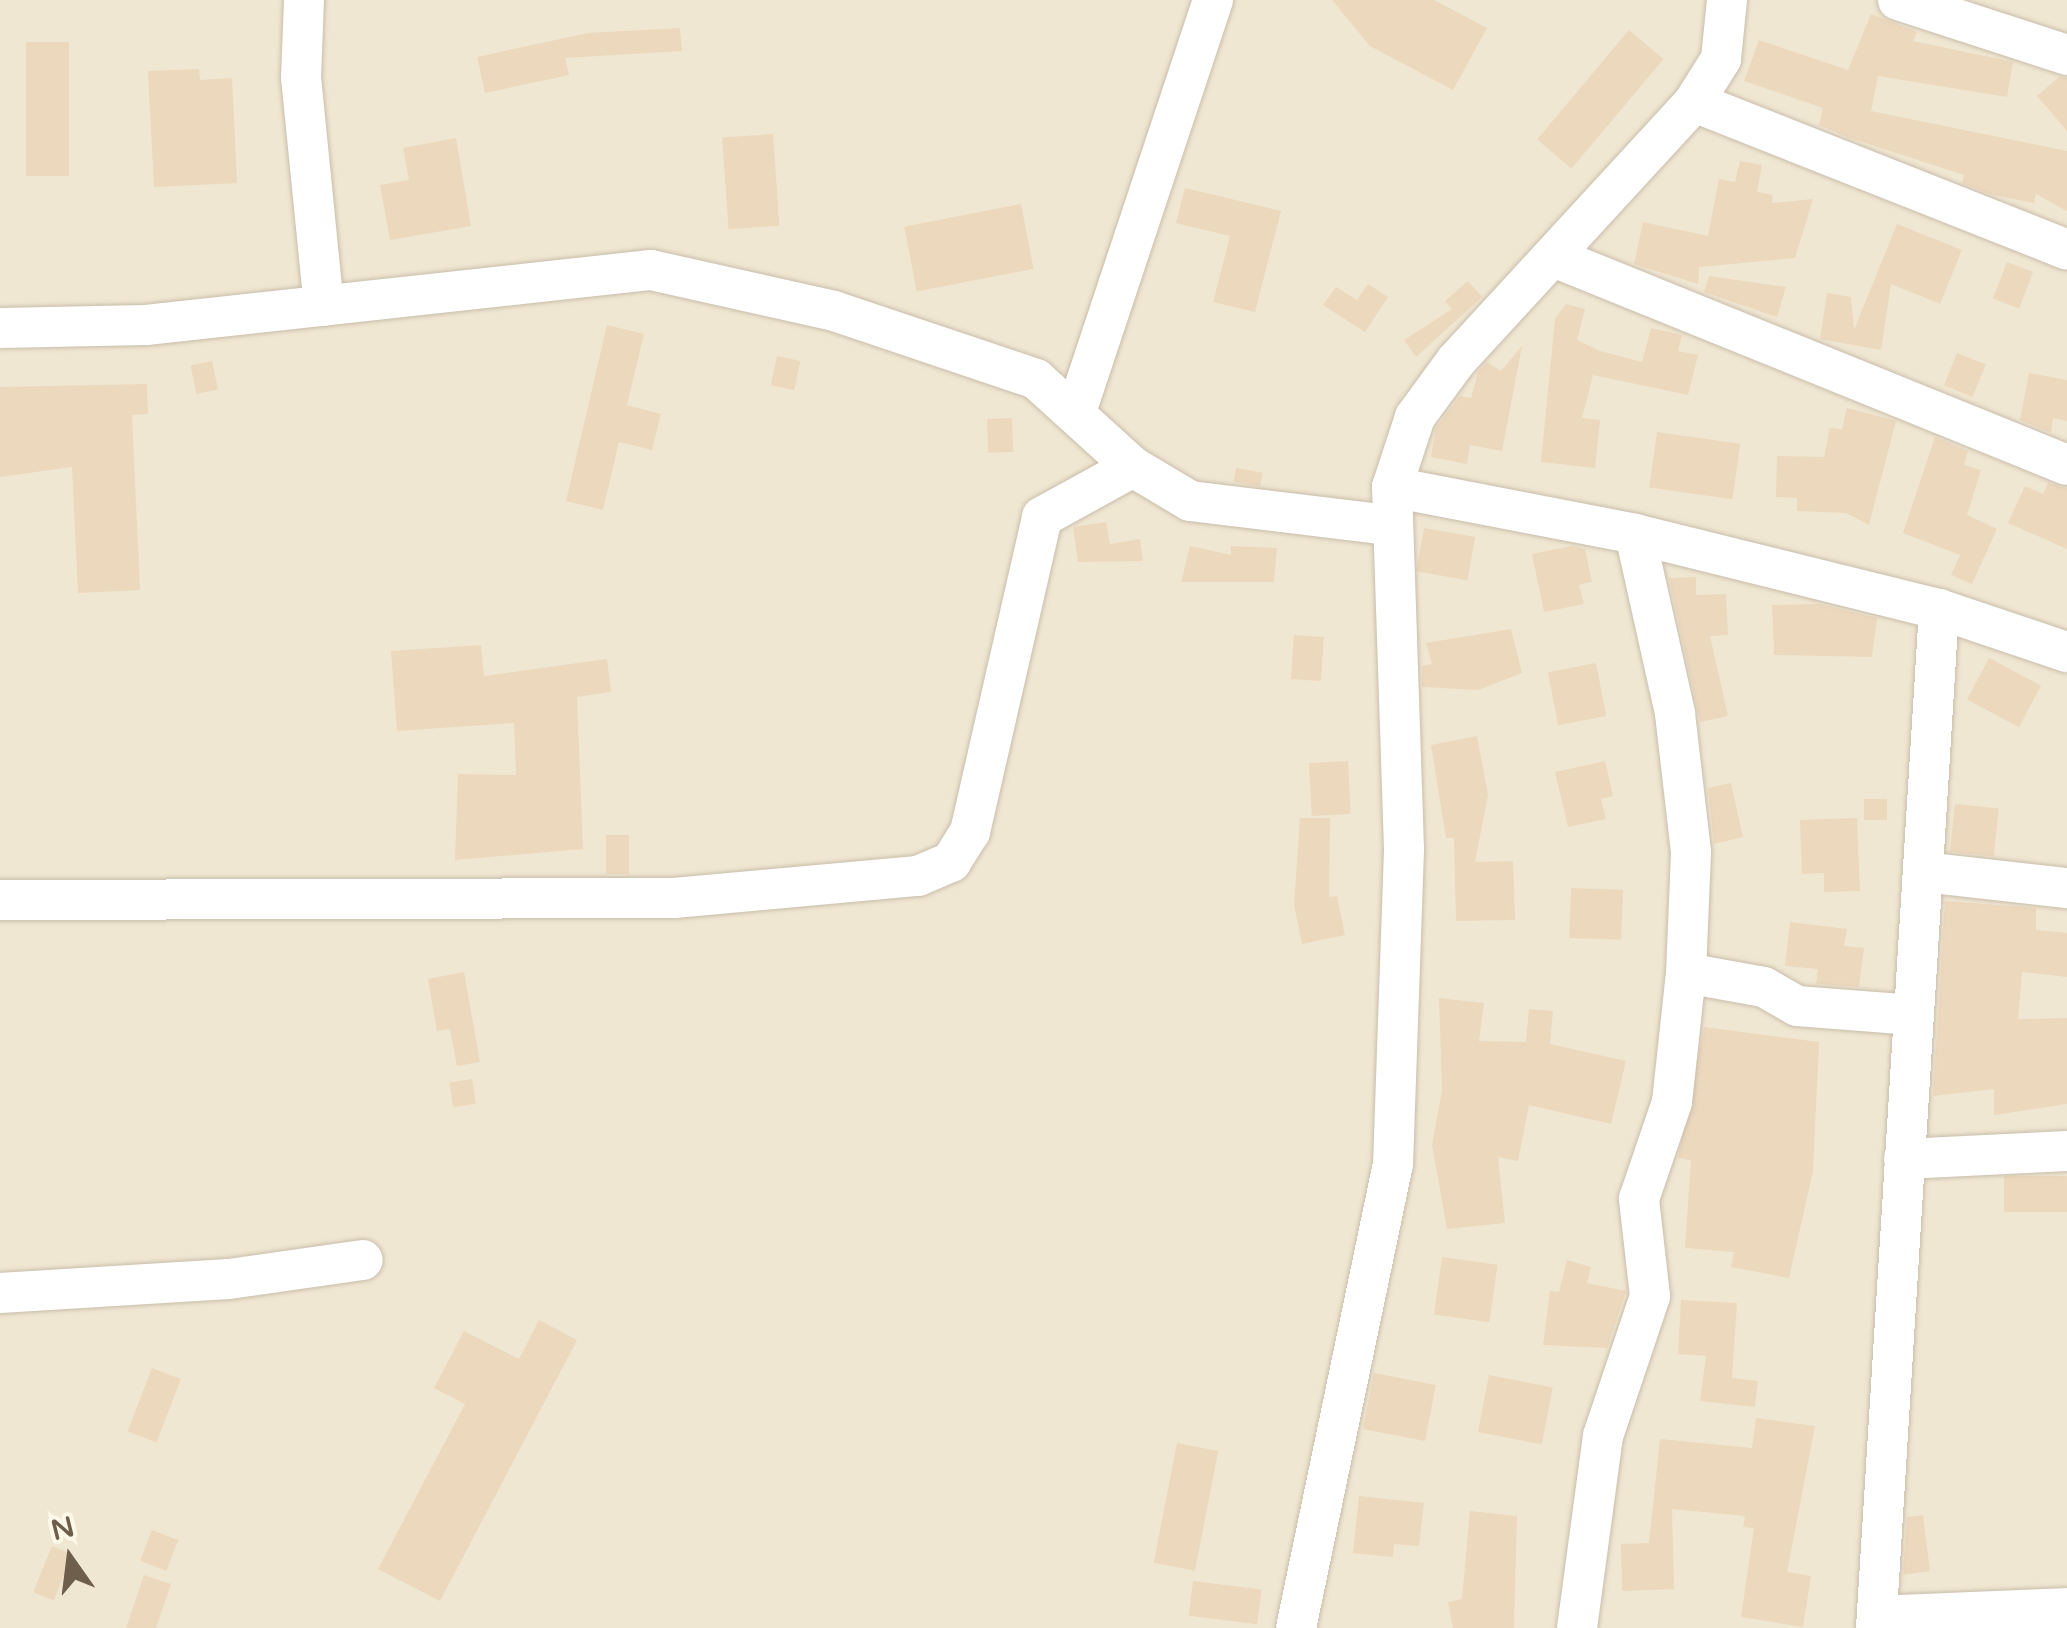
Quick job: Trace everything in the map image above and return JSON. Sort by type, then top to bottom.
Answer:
[{"type":"street","points":[[304,0],[301,77],[324,306]]},
{"type":"street","points":[[1077,409],[1213,0]]},
{"type":"street","points":[[1296,1628],[1393,1164],[1404,849],[1390,506],[1415,417],[1694,102],[1721,59],[1727,0]]},
{"type":"street","points":[[1898,0],[2067,55]]},
{"type":"street","points":[[1694,102],[2067,250]]},
{"type":"street","points":[[1556,258],[2067,465]]},
{"type":"street","points":[[0,328],[146,325],[651,270],[834,312],[1036,378],[1077,409],[1133,467],[1190,501],[1390,506],[1636,534],[1939,609],[2067,652]]},
{"type":"street","points":[[0,900],[674,898],[918,876],[951,862],[970,832],[1042,516],[1133,467]]},
{"type":"street","points":[[1576,1628],[1603,1436],[1650,1296],[1639,1199],[1672,1102],[1686,972],[1690,852],[1675,712],[1636,534]]},
{"type":"street","points":[[1939,609],[1876,1622],[2067,1608]]},
{"type":"street","points":[[1924,872],[2067,888]]},
{"type":"street","points":[[1686,972],[1764,987],[1797,1006],[1914,1015]]},
{"type":"street","points":[[1904,1159],[2067,1151]]},
{"type":"street","points":[[0,1293],[229,1279],[364,1260]]},
{"type":"shaded area","points":[[0,0],[2067,0],[2067,1628],[0,1628]]},
{"type":"building","points":[[1332,0],[1434,0],[1487,28],[1453,90],[1370,46]]},
{"type":"building","points":[[1871,14],[1917,32],[1913,41],[2013,62],[2007,97],[1878,76],[1871,111],[2067,151],[2067,211],[2036,194],[2034,203],[1989,194],[1962,183],[1964,175],[1847,137],[1819,125],[1823,108],[1744,81],[1759,40],[1848,70]]},
{"type":"building","points":[[680,28],[682,51],[565,58],[569,75],[485,93],[477,57],[588,33]]},
{"type":"building","points":[[1629,30],[1663,59],[1572,168],[1537,140]]},
{"type":"building","points":[[26,42],[69,42],[69,176],[26,176]]},
{"type":"building","points":[[199,69],[200,80],[232,78],[237,183],[154,187],[148,71]]},
{"type":"building","points":[[2059,77],[2067,78],[2067,131],[2037,96]]},
{"type":"building","points":[[773,134],[779,226],[729,229],[722,138]]},
{"type":"building","points":[[456,138],[471,226],[390,240],[380,185],[409,180],[403,148]]},
{"type":"building","points":[[1740,161],[1762,165],[1757,192],[1773,195],[1772,203],[1813,199],[1795,258],[1699,267],[1698,284],[1634,264],[1643,222],[1708,236],[1719,179],[1735,182]]},
{"type":"building","points":[[1185,188],[1281,211],[1255,312],[1213,302],[1230,236],[1176,223]]},
{"type":"building","points":[[1021,204],[1034,269],[917,291],[904,227]]},
{"type":"building","points":[[1897,224],[1962,250],[1940,304],[1891,284],[1881,350],[1820,339],[1827,293],[1851,297],[1854,330]]},
{"type":"building","points":[[2007,262],[2033,272],[2019,308],[1993,298]]},
{"type":"building","points":[[1709,276],[1786,287],[1777,317],[1704,292]]},
{"type":"building","points":[[1468,281],[1482,297],[1416,357],[1404,340],[1452,309],[1445,301]]},
{"type":"building","points":[[1368,284],[1388,297],[1365,332],[1323,305],[1336,287],[1357,300]]},
{"type":"building","points":[[1566,304],[1585,309],[1577,340],[1600,351],[1642,362],[1651,328],[1682,335],[1678,351],[1698,355],[1688,395],[1593,375],[1582,418],[1600,420],[1595,468],[1541,462],[1555,319]]},
{"type":"building","points":[[607,325],[644,334],[627,405],[661,414],[652,450],[619,442],[603,510],[566,501]]},
{"type":"building","points":[[1522,346],[1502,451],[1470,445],[1467,464],[1431,457],[1436,428],[1460,396],[1471,398],[1478,372],[1487,362],[1501,371]]},
{"type":"building","points":[[1957,353],[1986,365],[1973,397],[1944,385]]},
{"type":"building","points":[[777,356],[800,361],[794,390],[771,385]]},
{"type":"building","points":[[212,361],[218,389],[197,394],[190,366]]},
{"type":"building","points":[[2029,373],[2067,380],[2067,421],[2053,418],[2051,433],[2020,420]]},
{"type":"building","points":[[147,384],[148,414],[132,415],[140,590],[78,593],[72,467],[0,477],[0,387]]},
{"type":"building","points":[[1847,408],[1896,421],[1869,525],[1846,513],[1797,511],[1797,498],[1776,497],[1777,456],[1824,457],[1830,428],[1842,429]]},
{"type":"building","points":[[1012,418],[1013,452],[988,453],[987,419]]},
{"type":"building","points":[[1657,432],[1740,444],[1732,499],[1649,487]]},
{"type":"building","points":[[1935,437],[1968,451],[1964,465],[1981,470],[1967,515],[1997,529],[1972,584],[1951,575],[1960,555],[1903,533]]},
{"type":"building","points":[[1236,468],[1263,473],[1260,486],[1234,482]]},
{"type":"building","points":[[2048,483],[2067,488],[2067,549],[2008,523],[2025,486],[2043,494]]},
{"type":"building","points":[[1106,522],[1110,544],[1140,539],[1143,561],[1078,562],[1073,527]]},
{"type":"building","points":[[1424,528],[1475,537],[1468,580],[1416,571]]},
{"type":"building","points":[[1190,546],[1231,555],[1231,546],[1277,548],[1274,582],[1181,582]]},
{"type":"building","points":[[1572,546],[1585,549],[1592,582],[1579,585],[1584,604],[1544,612],[1532,554]]},
{"type":"building","points":[[1696,577],[1696,595],[1726,594],[1728,635],[1710,636],[1728,716],[1700,722],[1669,578]]},
{"type":"building","points":[[1819,604],[1877,618],[1872,657],[1774,655],[1772,605]]},
{"type":"building","points":[[1511,629],[1522,673],[1478,690],[1422,687],[1422,666],[1432,664],[1426,643]]},
{"type":"building","points":[[1294,635],[1324,637],[1321,681],[1291,679]]},
{"type":"building","points":[[481,645],[484,676],[607,659],[611,692],[577,697],[583,849],[455,860],[458,774],[516,775],[514,723],[397,731],[391,651]]},
{"type":"building","points":[[1989,658],[2041,686],[2019,727],[1967,699]]},
{"type":"building","points":[[1596,663],[1606,716],[1558,725],[1548,672]]},
{"type":"building","points":[[1477,736],[1488,795],[1475,862],[1513,861],[1515,920],[1456,921],[1454,838],[1446,838],[1431,745]]},
{"type":"building","points":[[1348,761],[1351,814],[1312,816],[1309,763]]},
{"type":"building","points":[[1605,761],[1613,796],[1601,799],[1606,819],[1568,827],[1555,772]]},
{"type":"building","points":[[1731,783],[1743,837],[1714,844],[1708,788]]},
{"type":"building","points":[[1864,799],[1887,799],[1887,820],[1864,820]]},
{"type":"building","points":[[1955,804],[1999,809],[1994,856],[1950,852]]},
{"type":"building","points":[[1300,818],[1330,818],[1329,897],[1337,896],[1345,935],[1302,944],[1294,905]]},
{"type":"building","points":[[1857,818],[1860,891],[1824,892],[1824,873],[1802,874],[1800,820]]},
{"type":"building","points":[[606,835],[629,835],[629,874],[606,874]]},
{"type":"building","points":[[1571,888],[1623,890],[1621,940],[1569,938]]},
{"type":"building","points":[[1945,901],[2036,908],[2036,930],[2067,933],[2067,977],[2022,972],[2018,1019],[2067,1018],[2067,1104],[1994,1115],[1994,1089],[1933,1096]]},
{"type":"building","points":[[1790,922],[1847,929],[1844,946],[1864,948],[1859,987],[1816,984],[1818,969],[1785,966]]},
{"type":"building","points":[[464,972],[480,1062],[457,1066],[450,1029],[437,1031],[428,979]]},
{"type":"building","points":[[1439,998],[1484,1003],[1479,1041],[1526,1042],[1529,1009],[1553,1011],[1550,1044],[1626,1061],[1611,1124],[1529,1105],[1518,1161],[1498,1157],[1505,1223],[1447,1229],[1432,1145],[1442,1090]]},
{"type":"building","points":[[1704,1027],[1819,1042],[1813,1171],[1789,1278],[1731,1267],[1734,1252],[1685,1248],[1691,1160],[1678,1158]]},
{"type":"building","points":[[472,1079],[476,1104],[453,1107],[449,1083]]},
{"type":"building","points":[[2004,1176],[2067,1176],[2067,1212],[2004,1212]]},
{"type":"building","points":[[1442,1257],[1497,1265],[1489,1322],[1434,1314]]},
{"type":"building","points":[[1567,1260],[1591,1267],[1587,1283],[1626,1291],[1607,1348],[1543,1345],[1550,1291],[1559,1292]]},
{"type":"building","points":[[1681,1300],[1737,1303],[1732,1378],[1758,1381],[1755,1407],[1700,1401],[1706,1356],[1678,1354]]},
{"type":"building","points":[[539,1320],[577,1340],[440,1601],[378,1569],[465,1404],[434,1388],[464,1331],[519,1359]]},
{"type":"building","points":[[152,1368],[181,1379],[157,1443],[128,1431]]},
{"type":"building","points":[[1374,1373],[1436,1385],[1425,1441],[1363,1429]]},
{"type":"building","points":[[1489,1375],[1553,1387],[1542,1444],[1478,1432]]},
{"type":"building","points":[[1756,1418],[1815,1426],[1787,1572],[1811,1576],[1803,1627],[1741,1617],[1754,1528],[1743,1527],[1745,1516],[1672,1509],[1674,1589],[1622,1591],[1621,1544],[1649,1543],[1660,1439],[1752,1448]]},
{"type":"building","points":[[1177,1443],[1218,1451],[1195,1571],[1154,1563]]},
{"type":"building","points":[[1359,1496],[1424,1503],[1419,1546],[1394,1544],[1393,1557],[1353,1553]]},
{"type":"building","points":[[1470,1511],[1517,1516],[1514,1628],[1453,1628],[1448,1602],[1462,1599]]},
{"type":"building","points":[[1923,1515],[1930,1571],[1903,1575],[1907,1517]]},
{"type":"building","points":[[152,1530],[178,1540],[166,1571],[140,1561]]},
{"type":"building","points":[[52,1546],[72,1554],[54,1601],[33,1592]]},
{"type":"building","points":[[144,1575],[171,1584],[156,1628],[126,1628]]},
{"type":"building","points":[[1193,1581],[1261,1589],[1257,1624],[1189,1616]]}]
